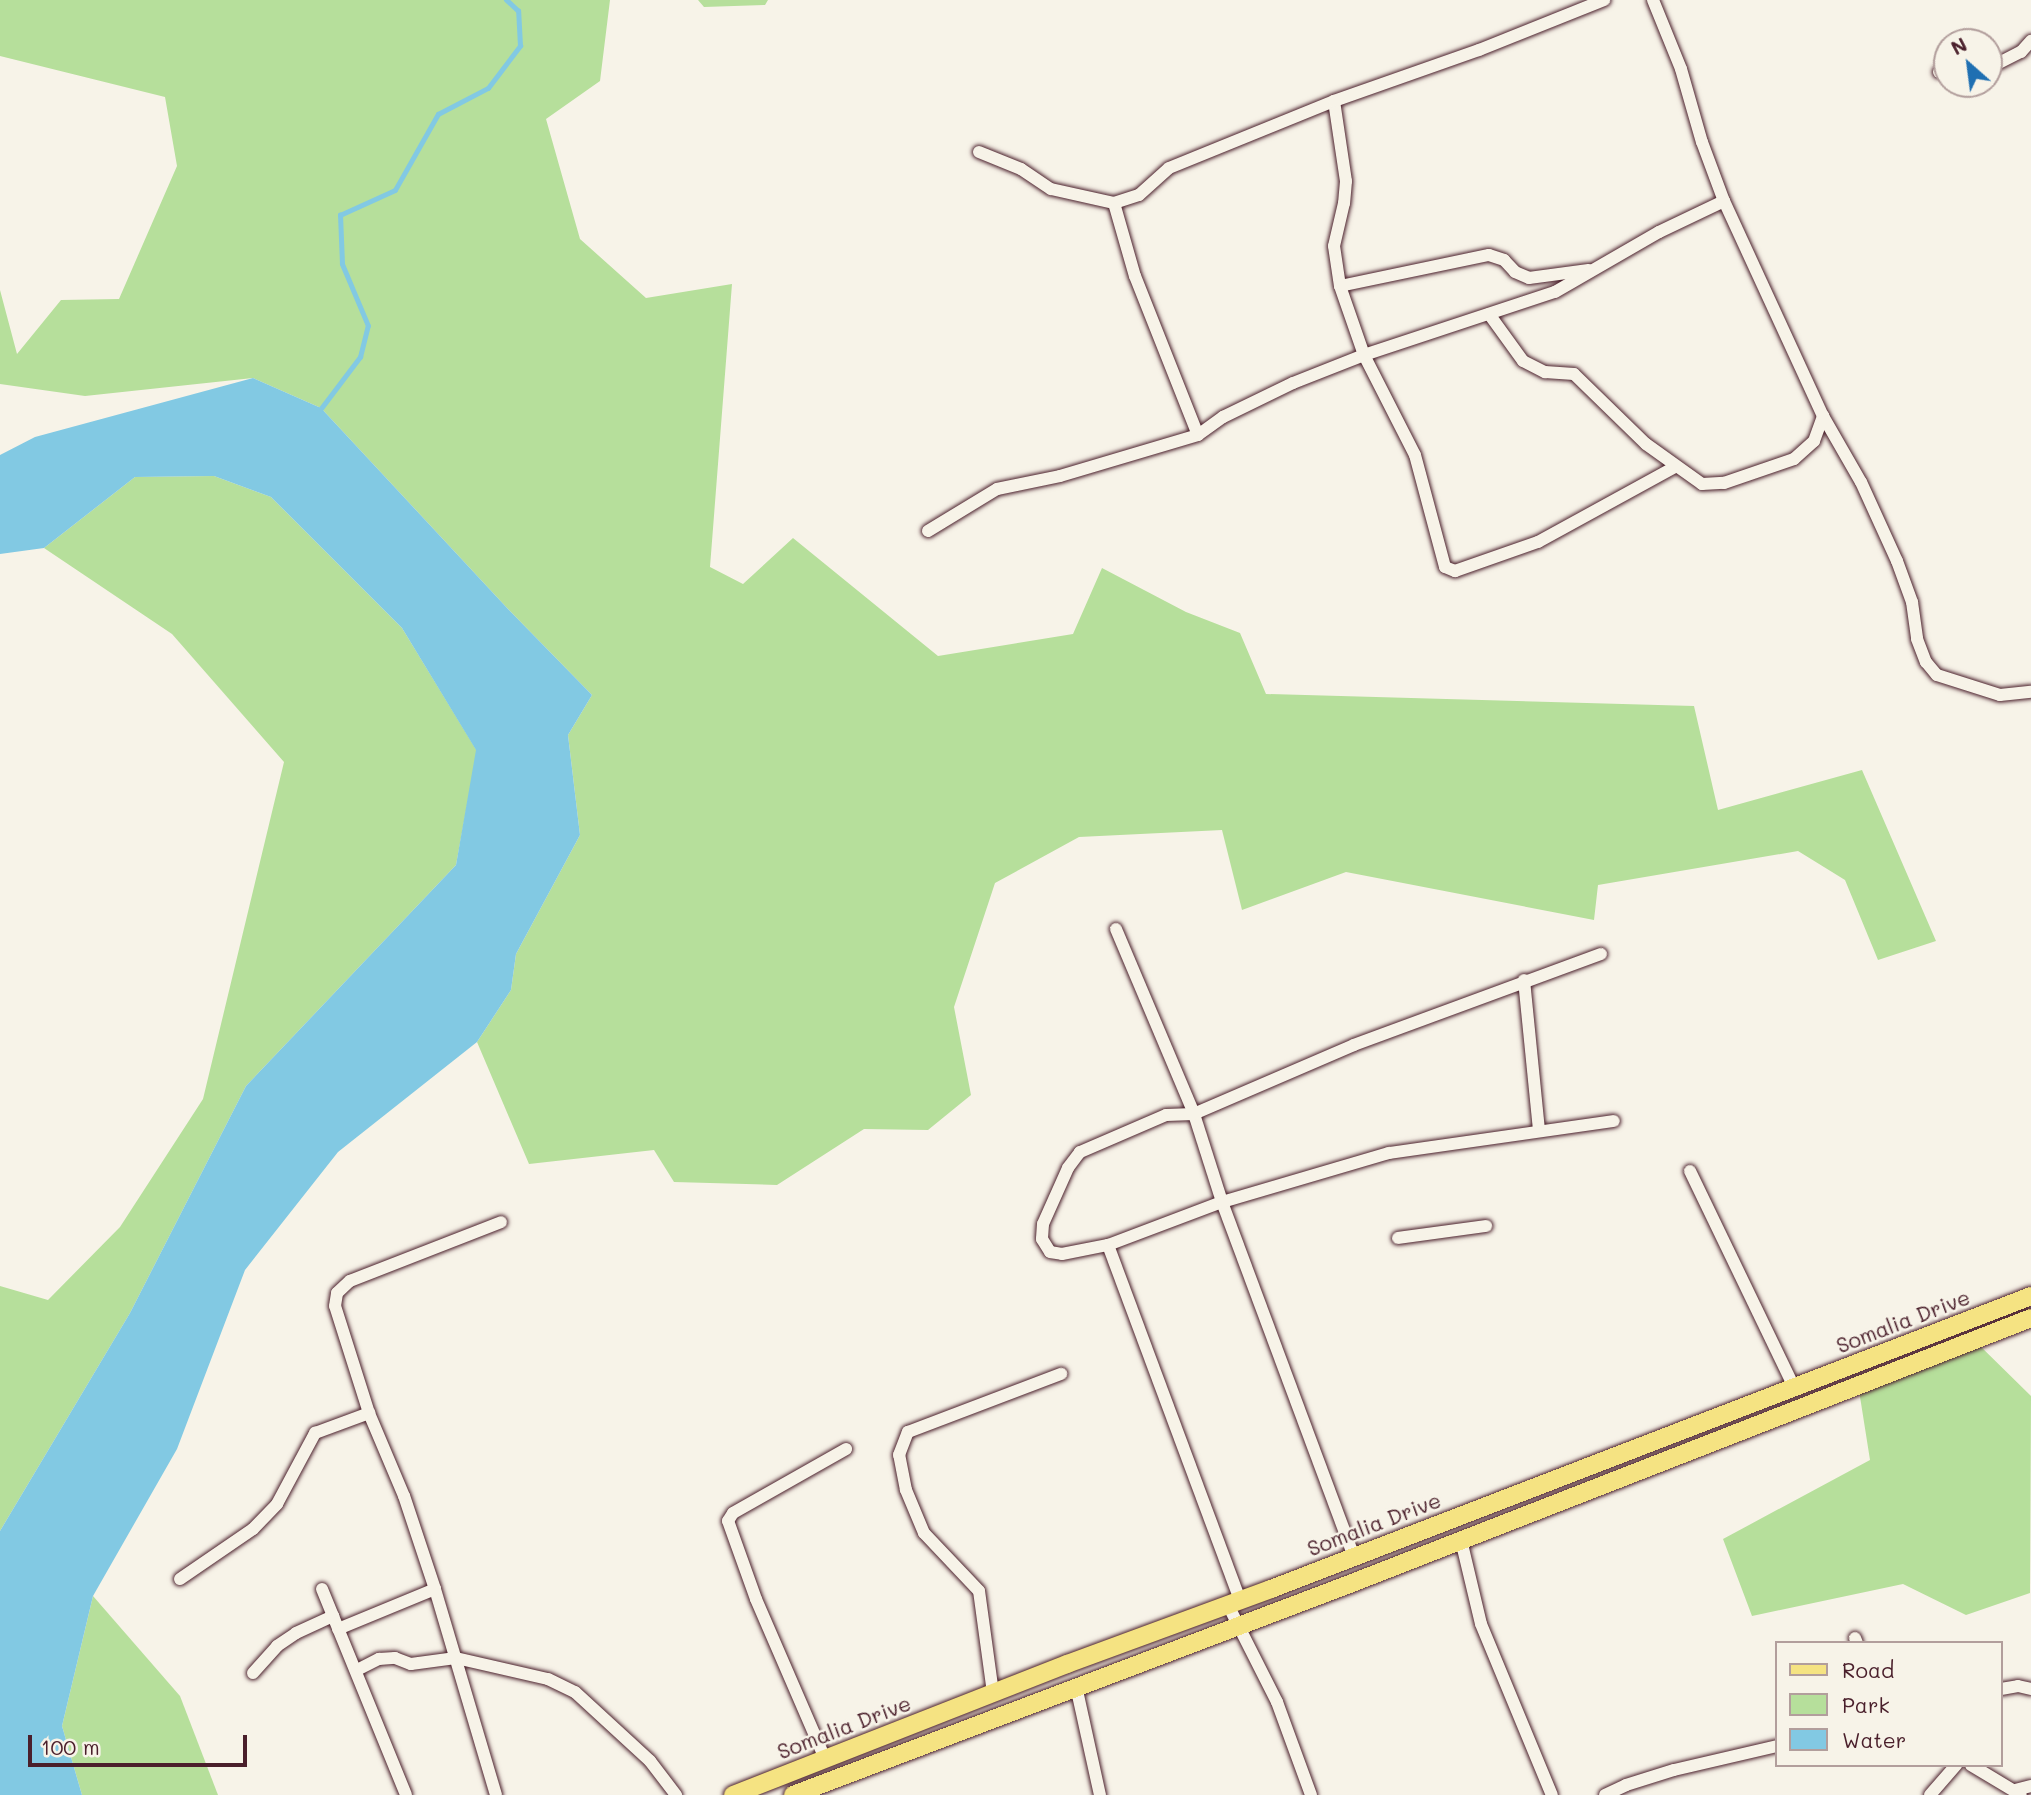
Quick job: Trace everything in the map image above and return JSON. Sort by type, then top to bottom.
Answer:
[{"type":"main road","name":"Somalia Drive","points":[[733,1795],[2031,1296]]},
{"type":"main road","name":"Somalia Drive","points":[[800,1794],[2031,1318]]},
{"type":"street","points":[[979,152],[1021,169],[1051,189],[1114,203],[1139,195],[1169,169],[1334,101],[1479,50],[1604,0]]},
{"type":"street","points":[[1653,0],[1681,69],[1702,142],[1724,201],[1823,416],[1861,482],[1897,561],[1912,602],[1917,639],[1926,662],[1937,676],[2000,695],[2031,692]]},
{"type":"street","points":[[2003,61],[2021,52],[2031,41]]},
{"type":"street","points":[[1334,101],[1346,180],[1344,203],[1334,246],[1340,286],[1364,355],[1415,455],[1448,570],[1455,571],[1538,542],[1675,467]]},
{"type":"street","points":[[928,531],[998,489],[1060,476],[1198,435],[1223,417],[1364,355],[1555,292],[1659,232],[1724,201]]},
{"type":"street","points":[[1114,203],[1135,276],[1198,435]]},
{"type":"street","points":[[1340,286],[1489,255],[1504,260],[1515,272],[1530,278],[1597,269]]},
{"type":"street","points":[[1489,314],[1523,361],[1545,372],[1574,374],[1612,414],[1675,467],[1702,484],[1724,483],[1775,467],[1805,451],[1814,441],[1823,416]]},
{"type":"street","points":[[1116,929],[1194,1114],[1222,1202],[1354,1556]]},
{"type":"street","points":[[1601,954],[1524,980],[1354,1045],[1194,1114],[1166,1115],[1080,1152],[1068,1168],[1043,1224],[1042,1239],[1050,1252],[1062,1254],[1108,1245],[1222,1202],[1389,1153],[1614,1121]]},
{"type":"street","points":[[1524,980],[1539,1130]]},
{"type":"street","points":[[1690,1171],[1794,1387]]},
{"type":"street","points":[[496,1795],[435,1589],[404,1496],[369,1413],[335,1306],[337,1293],[350,1281],[500,1222]]},
{"type":"street","points":[[1398,1238],[1486,1226]]},
{"type":"street","points":[[1108,1245],[1234,1602],[1237,1625],[1277,1702],[1311,1795]]},
{"type":"street","points":[[993,1693],[979,1591],[955,1562],[924,1533],[906,1490],[899,1455],[908,1432],[1061,1374]]},
{"type":"street","points":[[180,1579],[253,1529],[277,1504],[315,1433],[369,1413]]},
{"type":"street","points":[[826,1761],[757,1599],[728,1521],[733,1513],[846,1449]]},
{"type":"street","points":[[1461,1540],[1481,1624],[1503,1680],[1533,1743],[1548,1794]]},
{"type":"street","points":[[322,1589],[357,1670],[405,1795]]},
{"type":"street","points":[[253,1673],[287,1640],[435,1589]]},
{"type":"street","points":[[357,1670],[379,1659],[395,1658],[411,1664],[456,1658],[516,1670],[575,1692],[650,1761],[676,1795]]},
{"type":"street","points":[[1076,1686],[1100,1795]]},
{"type":"street","points":[[2003,1689],[2031,1689]]},
{"type":"street","points":[[1605,1795],[1626,1784],[1675,1770],[1776,1746]]},
{"type":"street","points":[[1930,1795],[1954,1767]]},
{"type":"street","points":[[1974,1767],[2018,1793],[2031,1786]]},
{"type":"green space","points":[[0,0],[610,0],[600,81],[546,119],[580,239],[646,298],[732,284],[710,567],[743,584],[793,538],[938,656],[1073,634],[1102,568],[1186,612],[1240,633],[1266,694],[1694,706],[1718,810],[1862,770],[1936,941],[1878,960],[1845,880],[1798,851],[1598,885],[1594,920],[1346,872],[1242,910],[1222,830],[1079,837],[995,883],[954,1007],[971,1095],[928,1130],[864,1129],[777,1185],[674,1182],[654,1150],[529,1164],[477,1042],[511,990],[516,954],[580,835],[568,735],[592,695],[321,408],[253,378],[85,396],[0,384],[0,290],[17,354],[61,300],[119,299],[177,166],[165,97],[0,56]]},
{"type":"green space","points":[[698,0],[768,0],[765,5],[704,7]]},
{"type":"green space","points":[[214,476],[271,497],[402,628],[477,751],[456,865],[246,1086],[130,1313],[0,1531],[0,1286],[48,1300],[120,1227],[203,1099],[284,762],[172,634],[44,548],[135,477]]},
{"type":"green space","points":[[1974,1340],[2031,1396],[2030,1593],[1966,1615],[1903,1584],[1752,1616],[1723,1539],[1870,1460],[1858,1384]]},
{"type":"green space","points":[[93,1596],[180,1696],[218,1795],[82,1795],[62,1726]]},
{"type":"water","points":[[253,378],[321,408],[592,695],[568,735],[580,835],[516,954],[511,990],[477,1042],[338,1152],[245,1270],[177,1449],[93,1596],[62,1726],[82,1795],[0,1795],[0,1531],[130,1313],[246,1086],[456,865],[476,750],[402,628],[271,497],[214,476],[135,477],[44,548],[0,554],[0,455],[35,437]]},
{"type":"waterway","points":[[319,411],[360,357],[368,326],[342,264],[340,215],[395,190],[438,114],[488,88],[520,46],[518,11],[506,0]]}]
